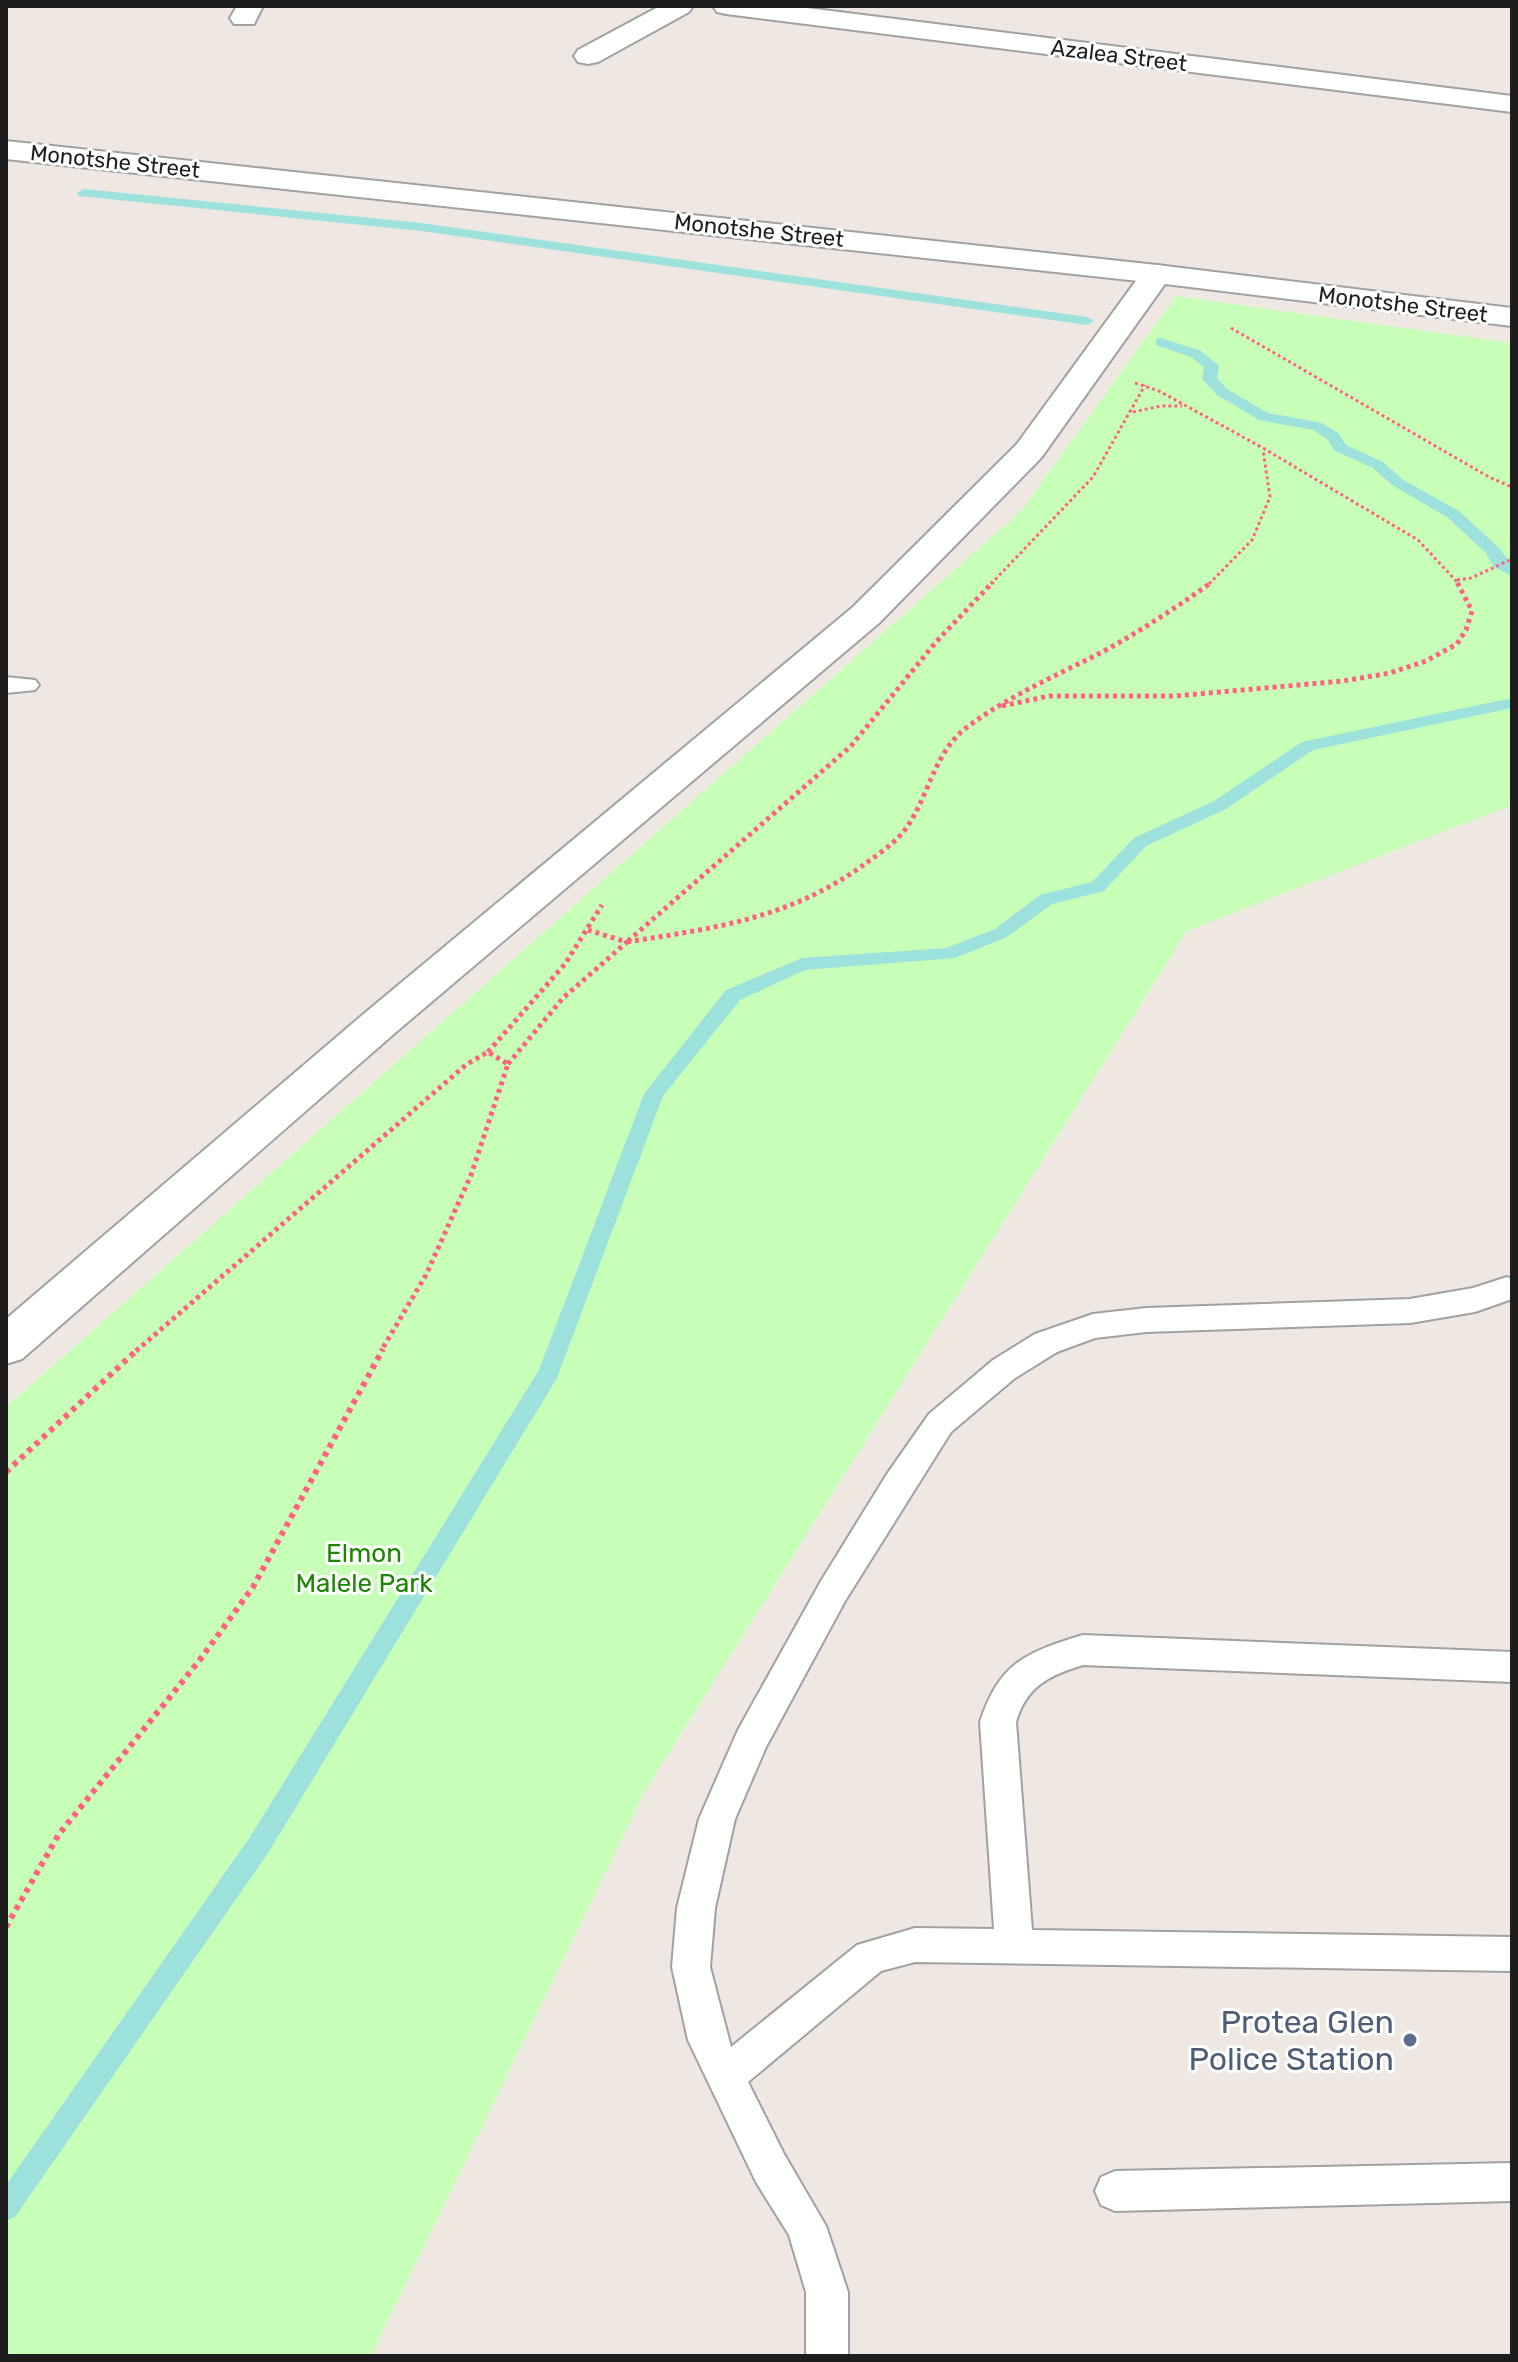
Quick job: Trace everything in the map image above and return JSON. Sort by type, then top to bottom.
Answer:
[{"type":"street","points":[[588,56],[680,6]]},
{"type":"street","name":"Azalea Street","points":[[726,6],[1512,104]]},
{"type":"street","name":"Monotshe Street","points":[[6,150],[1157,274],[1512,317]]},
{"type":"street","points":[[6,1346],[369,1032],[866,615],[1029,451],[1157,274]]},
{"type":"lane","points":[[827,2356],[827,2292],[806,2226],[770,2168],[707,2040],[691,1967],[696,1908],[717,1819],[751,1741],[833,1591],[940,1423],[1004,1369],[1046,1343],[1093,1326],[1146,1320],[1410,1311],[1475,1300],[1507,1289]]},
{"type":"lane","points":[[1014,1946],[998,1722],[1007,1694],[1058,1657],[1083,1650],[1512,1667]]},
{"type":"lane","points":[[725,2076],[870,1957],[915,1945],[1512,1954]]},
{"type":"lane","points":[[1115,2191],[1512,2182]]},
{"type":"path","points":[[1227,326],[1489,477],[1512,487]]},
{"type":"path","points":[[1002,706],[1049,696],[1175,696],[1246,691],[1390,673],[1426,661],[1457,644],[1466,630],[1472,611],[1462,587],[1418,540],[1191,408],[1145,385],[1087,371]]},
{"type":"path","points":[[6,1927],[59,1834],[199,1661],[253,1587],[355,1397],[426,1275],[471,1175],[508,1064],[539,1021],[580,981],[851,746],[936,642],[1093,477],[1145,385]]},
{"type":"path","points":[[1132,412],[1161,406],[1191,408]]},
{"type":"path","points":[[588,930],[627,942],[742,922],[813,898],[866,862],[906,829],[940,761],[964,730],[1138,630],[1216,580],[1243,554],[1258,534],[1271,498],[1273,479],[1263,448]]},
{"type":"path","points":[[1456,580],[1471,578],[1512,559]]},
{"type":"path","points":[[6,1472],[128,1358],[467,1064],[488,1052],[556,976],[588,930],[607,894]]},
{"type":"path","points":[[488,1052],[508,1064]]},
{"type":"green space","name":"Elmon Malele Park","points":[[1176,296],[1512,343],[1512,805],[1187,931],[645,1791],[371,2356],[6,2356],[6,1407],[1021,511]]},
{"type":"waterway","points":[[84,193],[421,227],[1087,321]]},
{"type":"waterway","points":[[1161,342],[1196,354],[1212,366],[1209,379],[1222,392],[1264,417],[1317,426],[1333,436],[1340,448],[1378,465],[1397,482],[1453,514],[1492,550],[1500,564],[1512,571]]},
{"type":"waterway","points":[[6,2208],[259,1845],[549,1372],[654,1094],[733,995],[802,964],[948,954],[1001,933],[1046,899],[1098,887],[1140,842],[1220,805],[1308,746],[1512,703]]},
{"type":"place","name":"Protea Glen Police Station","points":[[1410,2040]]}]
